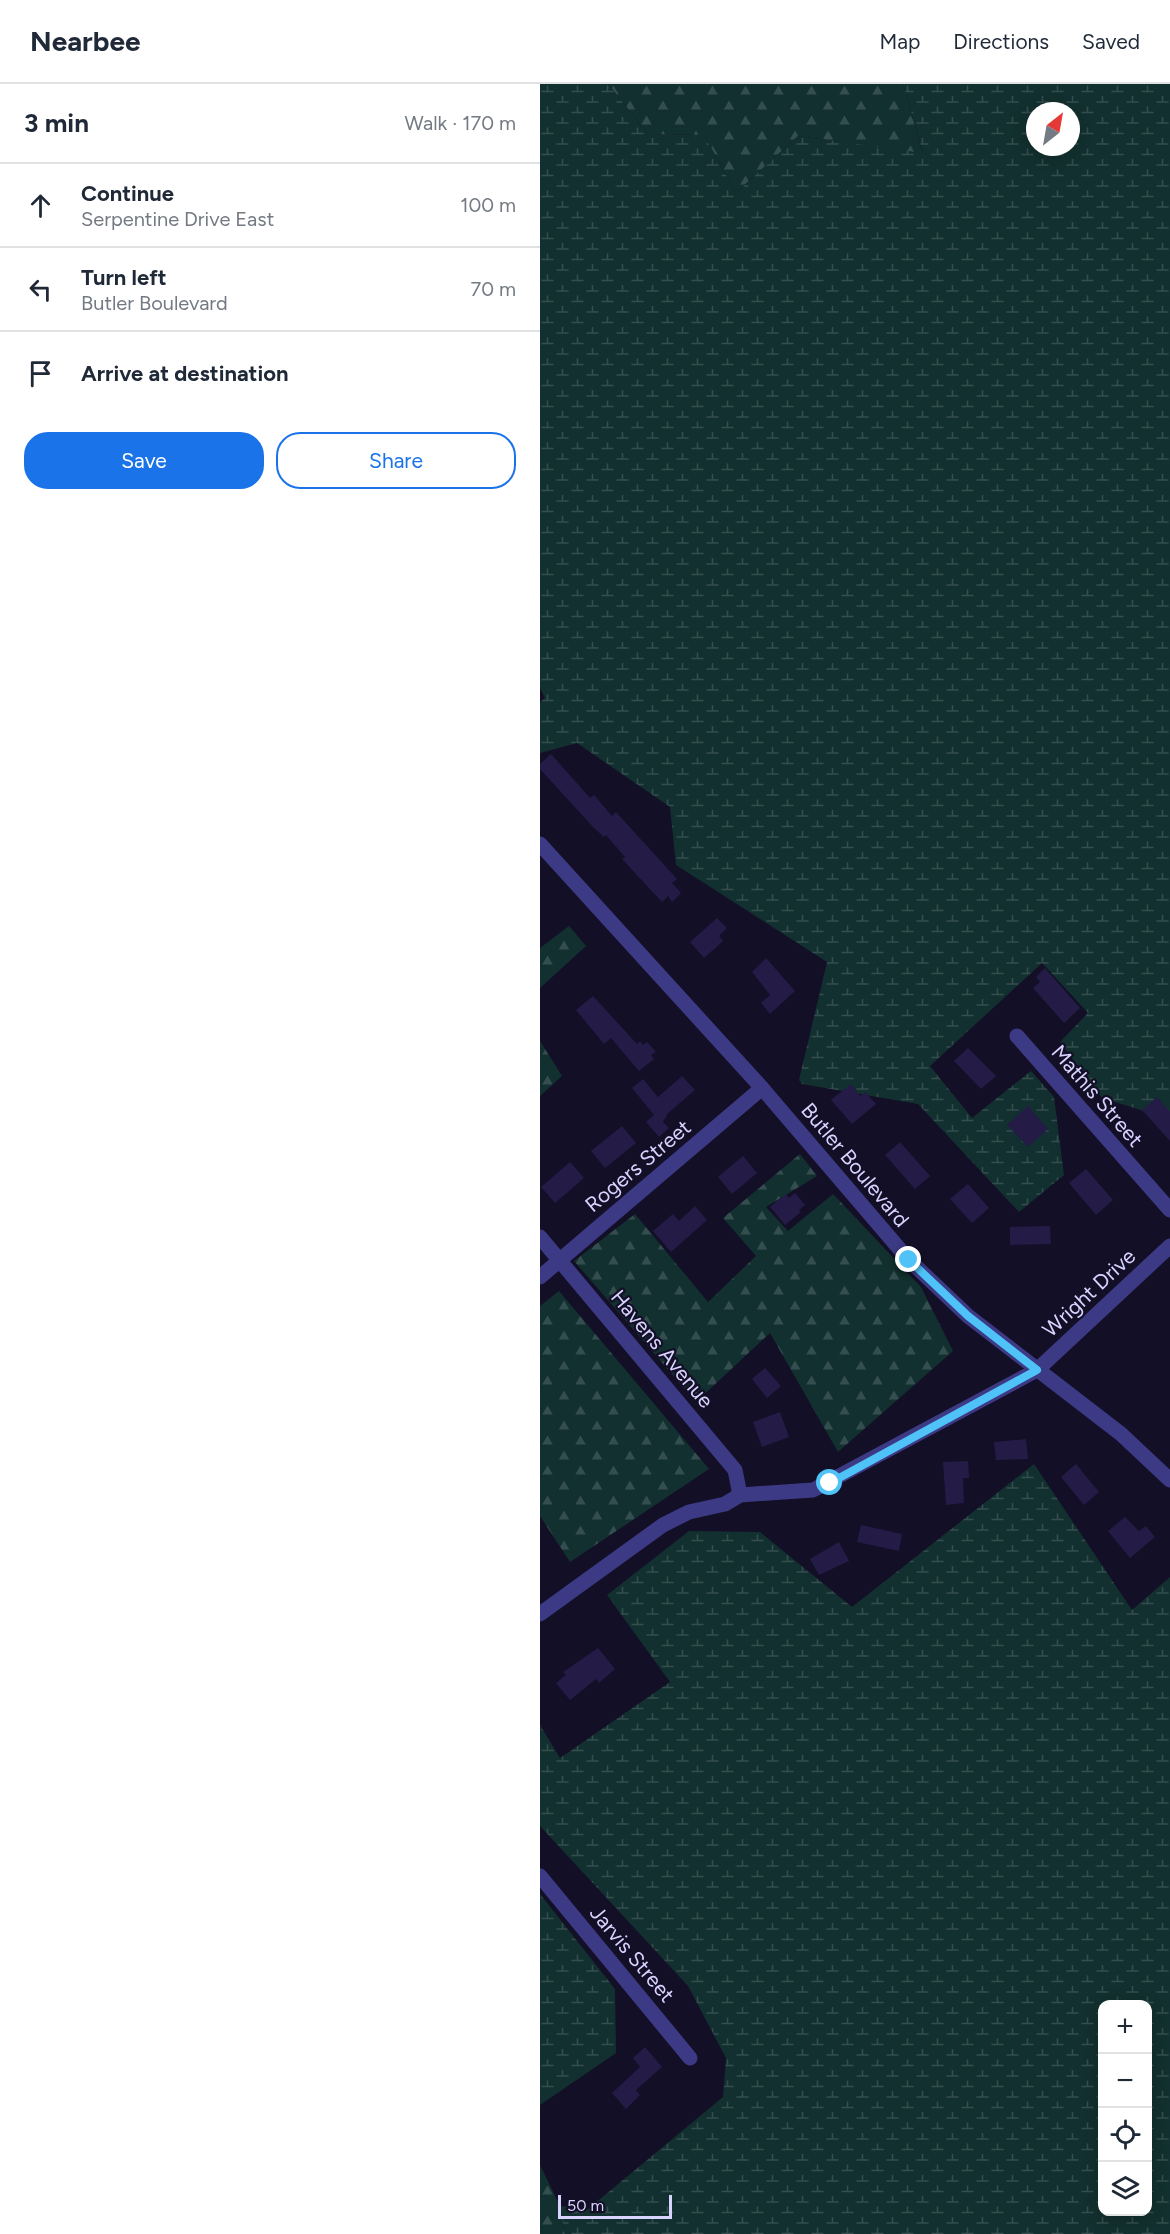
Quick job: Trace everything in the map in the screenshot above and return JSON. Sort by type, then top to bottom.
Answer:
[{"type":"street","name":"Butler Boulevard","points":[[540,844],[762,1088],[909,1260],[968,1316],[1121,1434],[1170,1480]]},
{"type":"street","name":"Mathis Street","points":[[1017,1036],[1170,1210]]},
{"type":"street","name":"Rogers Street","points":[[540,1277],[762,1088]]},
{"type":"street","name":"Havens Avenue","points":[[540,1237],[735,1470],[740,1495]]},
{"type":"street","name":"Wright Drive","points":[[540,1614],[663,1525],[689,1512],[725,1504],[740,1495],[813,1490],[830,1483],[1037,1370],[1170,1246]]},
{"type":"street","name":"Jarvis Street","points":[[540,1876],[690,2058]]},
{"type":"green space","points":[[540,84],[608,84],[648,134],[704,135],[736,193],[798,136],[923,153],[903,84],[1170,84],[1170,1119],[1102,1098],[1060,1042],[1088,1013],[1042,963],[930,1066],[972,1118],[1031,1071],[1054,1097],[1064,1175],[1019,1212],[918,1104],[802,1084],[799,1080],[827,962],[676,865],[670,807],[577,743],[540,753],[540,702],[545,698],[540,688]]},
{"type":"green space","points":[[608,84],[903,84],[923,154],[798,136],[736,193],[704,135],[648,134]]},
{"type":"green space","points":[[569,926],[586,946],[540,988],[540,948]]},
{"type":"green space","points":[[540,1041],[562,1076],[540,1096]]},
{"type":"green space","points":[[800,1154],[817,1176],[766,1207],[788,1231],[833,1194],[921,1287],[953,1351],[838,1452],[770,1333],[696,1402],[574,1261],[635,1214],[708,1302],[756,1256],[723,1218]]},
{"type":"green space","points":[[559,1291],[709,1469],[570,1562],[540,1516],[540,1306]]},
{"type":"green space","points":[[1034,1464],[1132,1610],[1170,1577],[1170,2234],[565,2234],[560,2206],[588,2209],[723,2097],[726,2058],[688,1986],[540,1826],[540,1725],[560,1758],[670,1682],[607,1595],[689,1531],[760,1532],[852,1607]]},
{"type":"green space","points":[[540,1894],[615,1989],[616,2053],[540,2105]]},
{"type":"green space","points":[[540,2165],[560,2206],[565,2234],[540,2234]]},
{"type":"building","points":[[551,754],[590,798],[594,795],[612,816],[616,812],[677,879],[672,883],[681,893],[672,902],[668,896],[662,902],[622,859],[625,857],[606,835],[604,837],[594,828],[540,769],[540,764]]},
{"type":"building","points":[[717,918],[727,928],[719,936],[723,941],[704,958],[690,942]]},
{"type":"building","points":[[766,958],[795,991],[770,1014],[761,1003],[770,995],[752,972]]},
{"type":"building","points":[[1045,968],[1080,1008],[1064,1023],[1033,988],[1040,982],[1036,977]]},
{"type":"building","points":[[593,996],[637,1044],[640,1041],[643,1045],[647,1042],[656,1052],[651,1055],[654,1059],[639,1071],[611,1038],[604,1044],[576,1010]]},
{"type":"building","points":[[968,1048],[996,1076],[981,1089],[954,1061]]},
{"type":"building","points":[[682,1076],[695,1090],[668,1113],[663,1122],[669,1128],[659,1137],[646,1122],[654,1115],[632,1088],[643,1079],[658,1097]]},
{"type":"building","points":[[851,1084],[860,1096],[865,1092],[876,1104],[852,1124],[831,1100]]},
{"type":"building","points":[[1157,1097],[1170,1112],[1170,1141],[1142,1110]]},
{"type":"building","points":[[1028,1106],[1048,1129],[1028,1147],[1007,1125]]},
{"type":"building","points":[[622,1126],[636,1143],[605,1168],[591,1151]]},
{"type":"building","points":[[900,1142],[930,1176],[915,1189],[885,1155]]},
{"type":"building","points":[[743,1156],[757,1173],[732,1194],[718,1177]]},
{"type":"building","points":[[570,1162],[584,1178],[555,1203],[541,1187]]},
{"type":"building","points":[[1086,1169],[1113,1200],[1096,1215],[1069,1183]]},
{"type":"building","points":[[968,1184],[989,1208],[972,1223],[950,1199]]},
{"type":"building","points":[[795,1193],[805,1205],[799,1210],[801,1212],[785,1225],[770,1207],[786,1194],[789,1198]]},
{"type":"building","points":[[695,1206],[707,1220],[671,1252],[653,1231],[673,1214],[679,1221]]},
{"type":"building","points":[[1050,1226],[1051,1244],[1010,1245],[1010,1227]]},
{"type":"building","points":[[765,1368],[781,1386],[767,1398],[752,1379]]},
{"type":"building","points":[[780,1412],[789,1437],[762,1447],[753,1422]]},
{"type":"building","points":[[1026,1439],[1028,1459],[996,1460],[994,1442]]},
{"type":"building","points":[[968,1461],[969,1478],[963,1478],[964,1503],[946,1505],[943,1462]]},
{"type":"building","points":[[1076,1464],[1099,1492],[1084,1505],[1061,1477]]},
{"type":"building","points":[[1125,1517],[1139,1531],[1146,1526],[1155,1537],[1130,1558],[1108,1531]]},
{"type":"building","points":[[861,1525],[902,1534],[899,1551],[857,1542]]},
{"type":"building","points":[[839,1542],[849,1561],[819,1575],[810,1559]]},
{"type":"building","points":[[598,1648],[615,1669],[599,1683],[596,1679],[570,1700],[556,1683],[566,1675],[563,1672]]},
{"type":"building","points":[[645,2047],[662,2067],[636,2090],[640,2095],[626,2109],[612,2093],[640,2067],[633,2058]]},
{"type":"route","points":[[830,1483],[1037,1370],[968,1316],[909,1260]]}]
